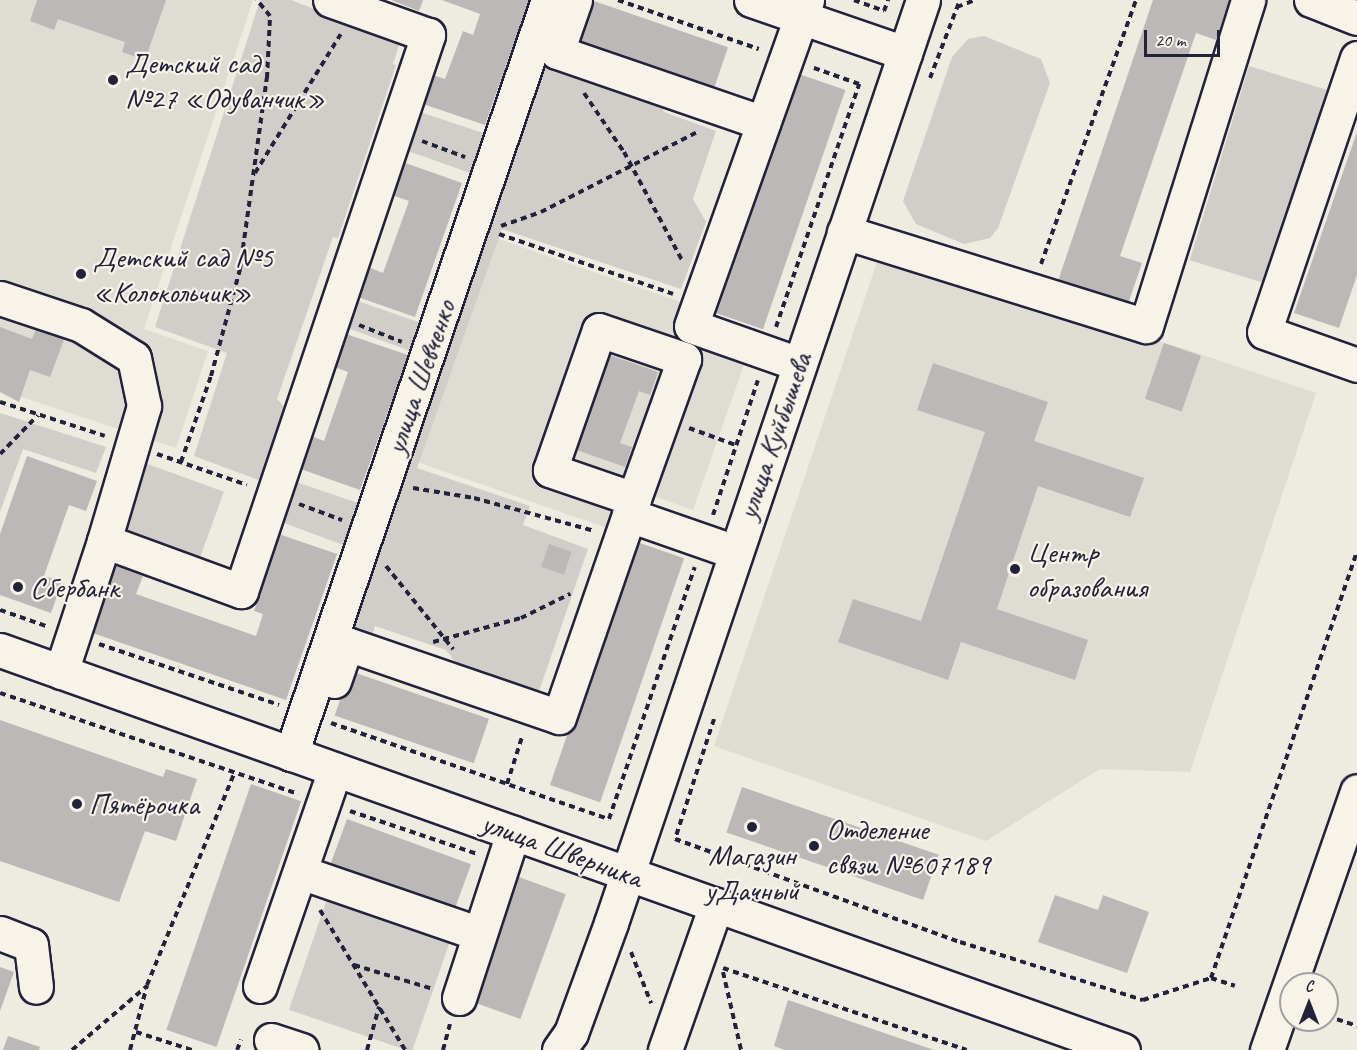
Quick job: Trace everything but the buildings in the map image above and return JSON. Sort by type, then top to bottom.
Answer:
[{"type":"street","name":"улица Шевченко","points":[[311,761],[367,530],[548,0]]},
{"type":"street","points":[[575,0],[557,52],[763,123]]},
{"type":"street","points":[[751,0],[804,9],[905,53]]},
{"type":"street","name":"улица Куйбышева","points":[[559,1050],[571,1033],[615,909],[625,872],[923,0]]},
{"type":"street","points":[[844,232],[1146,326],[1248,0]]},
{"type":"street","points":[[1311,0],[1357,18]]},
{"type":"street","points":[[104,541],[241,591],[428,35],[357,6]]},
{"type":"street","points":[[799,364],[691,326],[804,9]]},
{"type":"street","points":[[1357,58],[1264,332],[1357,365]]},
{"type":"street","points":[[0,298],[81,325],[134,358],[144,406],[104,541],[61,672]]},
{"type":"street","points":[[260,986],[300,872],[311,761],[347,644],[559,717],[628,517],[662,419],[684,359],[599,330],[550,470],[628,517],[735,552]]},
{"type":"street","name":"улица Шверника","points":[[0,650],[1123,1050]]},
{"type":"street","points":[[1267,1050],[1357,791]]},
{"type":"street","points":[[455,1011],[513,833]]},
{"type":"street","points":[[300,872],[480,934]]},
{"type":"street","points":[[666,1047],[710,964],[716,905]]},
{"type":"street","points":[[0,933],[31,945],[36,987]]},
{"type":"path","points":[[181,462],[211,376],[240,269],[255,173],[270,16],[257,0]]},
{"type":"path","points":[[609,819],[859,84],[618,0]]},
{"type":"path","points":[[854,0],[884,10],[888,0]]},
{"type":"path","points":[[957,7],[975,0]]},
{"type":"path","points":[[1032,290],[1136,0]]},
{"type":"path","points":[[255,173],[357,6]]},
{"type":"path","points":[[582,88],[632,166],[701,300]]},
{"type":"path","points":[[701,300],[489,231],[541,212],[632,166],[711,124],[725,110]]},
{"type":"path","points":[[396,131],[491,167]]},
{"type":"path","points":[[334,316],[428,352]]},
{"type":"path","points":[[0,454],[38,415]]},
{"type":"path","points":[[662,419],[736,445]]},
{"type":"path","points":[[406,494],[415,487],[474,498],[628,517]]},
{"type":"path","points":[[274,494],[367,530],[393,579],[459,657]]},
{"type":"path","points":[[1211,978],[1357,552]]},
{"type":"path","points":[[423,644],[521,618],[574,590]]},
{"type":"path","points":[[507,784],[531,708]]},
{"type":"path","points":[[130,1050],[147,985],[235,772]]},
{"type":"path","points":[[675,839],[960,942],[1143,1000],[1211,978],[1235,986]]},
{"type":"path","points":[[615,909],[666,1047]]},
{"type":"path","points":[[321,912],[405,1050]]},
{"type":"path","points":[[710,964],[741,1050]]},
{"type":"path","points":[[710,964],[967,1050]]},
{"type":"path","points":[[353,965],[424,987]]},
{"type":"path","points":[[72,1050],[147,985]]},
{"type":"path","points":[[367,1050],[379,1007]]},
{"type":"path","points":[[443,1050],[455,1011]]},
{"type":"path","points":[[1339,1020],[1357,1026]]},
{"type":"path","points":[[136,1032],[192,1050]]},
{"type":"path","points":[[237,1050],[272,1040]]},
{"type":"shaded area","points":[[0,0],[253,0],[144,329],[208,351],[176,448],[0,390]]},
{"type":"shaded area","points":[[260,0],[291,0],[400,42],[393,64],[396,65],[338,238],[333,237],[277,399],[290,413],[267,483],[194,456],[227,353],[155,327]]},
{"type":"shaded area","points":[[536,0],[657,97],[664,112],[716,131],[693,199],[706,222],[681,289],[502,229],[417,468],[530,506],[523,525],[588,549],[538,694],[463,672],[446,650],[375,626],[370,643],[349,636],[346,546],[276,520],[290,480],[364,505],[413,352],[345,327],[355,300],[424,324],[473,174],[405,150],[417,111],[489,135]]},
{"type":"shaded area","points":[[984,36],[1041,59],[1050,83],[998,228],[990,238],[964,244],[916,224],[903,201],[952,57],[968,39]]},
{"type":"shaded area","points":[[1249,66],[1326,90],[1267,284],[1190,260]]},
{"type":"shaded area","points":[[496,238],[692,306],[747,356],[693,510],[628,487],[613,530],[417,462]]},
{"type":"shaded area","name":"Центр образования","points":[[878,259],[1185,349],[1316,393],[1190,772],[1100,769],[986,841],[714,746]]},
{"type":"shaded area","points":[[0,413],[106,447],[96,473],[23,449],[0,512]]},
{"type":"shaded area","points":[[145,463],[224,492],[198,562],[119,533]]},
{"type":"shaded area","points":[[327,899],[450,941],[412,1050],[406,1050],[289,1010]]},
{"type":"place","name":"Детский сад №27 «Одуванчик»","points":[[113,80]]},
{"type":"place","name":"Детский сад №5 «Колокольчик»","points":[[81,274]]},
{"type":"place","name":"Центр образования","points":[[1015,569]]},
{"type":"place","name":"Сбербанк","points":[[18,587]]},
{"type":"place","name":"Пятёрочка","points":[[77,804]]},
{"type":"place","name":"Магазин уДачный","points":[[752,827]]},
{"type":"place","name":"Отделение связи №607189","points":[[814,846]]}]
